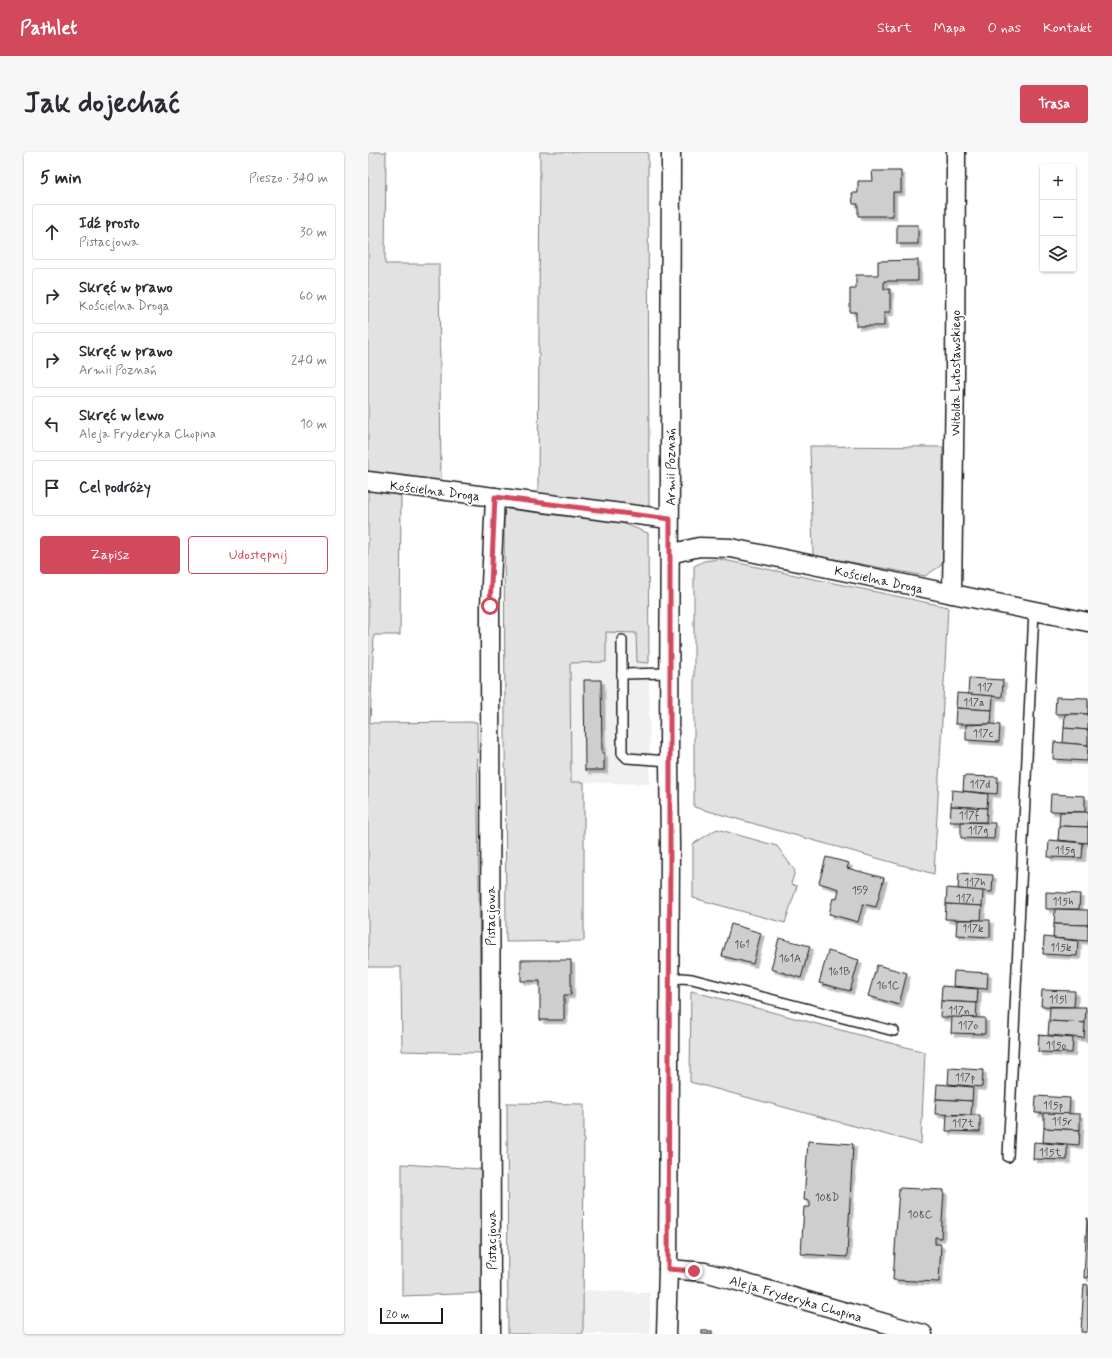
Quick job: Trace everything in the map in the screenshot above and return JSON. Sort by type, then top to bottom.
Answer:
[{"type":"street","name":"Armii Poznań","points":[[666,1334],[668,1269],[671,152]]},
{"type":"street","name":"Witolda Lutosławskiego","points":[[952,594],[956,152]]},
{"type":"street","name":"Kościelna Droga","points":[[368,481],[670,519]]},
{"type":"street","name":"Pistacjowa","points":[[491,1334],[490,606],[495,497]]},
{"type":"street","name":"Kościelna Droga","points":[[670,554],[699,547],[731,548],[1088,622]]},
{"type":"street","name":"Aleja Fryderyka Chopina","points":[[668,1269],[705,1272],[923,1334]]},
{"type":"lane","points":[[1008,1157],[1034,611]]},
{"type":"lane","points":[[622,640],[622,753],[627,758],[633,760],[669,760]]},
{"type":"lane","points":[[622,674],[669,673]]},
{"type":"lane","points":[[669,980],[682,978],[692,979],[894,1031]]},
{"type":"shaded area","points":[[368,152],[386,152],[385,264],[439,264],[441,483],[368,474]]},
{"type":"shaded area","points":[[540,152],[648,152],[649,507],[538,494]]},
{"type":"shaded area","points":[[810,446],[943,447],[943,562],[939,567],[925,576],[813,555]]},
{"type":"shaded area","points":[[368,490],[401,495],[400,635],[374,635],[370,723],[477,722],[481,1053],[402,1051],[401,967],[368,967]]},
{"type":"shaded area","points":[[504,508],[617,521],[648,533],[649,663],[637,662],[636,633],[606,632],[606,662],[570,663],[571,782],[584,782],[584,941],[506,942]]},
{"type":"shaded area","points":[[719,559],[948,607],[934,874],[694,807],[694,566],[704,561]]},
{"type":"shaded area","points":[[606,632],[637,632],[637,662],[649,663],[650,784],[571,782],[570,663],[583,662]]},
{"type":"shaded area","points":[[717,829],[777,846],[795,871],[791,884],[797,886],[785,923],[693,898],[693,844]]},
{"type":"shaded area","points":[[691,991],[925,1052],[921,1144],[690,1082]]},
{"type":"shaded area","points":[[507,1103],[584,1104],[583,1334],[508,1334]]},
{"type":"shaded area","points":[[402,1164],[481,1169],[484,1293],[402,1296]]},
{"type":"shaded area","points":[[583,1290],[650,1293],[650,1334],[583,1334]]},
{"type":"building","points":[[872,171],[901,171],[901,192],[893,192],[893,216],[858,216],[858,204],[853,204],[852,193],[858,193],[858,181],[873,181]]},
{"type":"building","points":[[897,225],[918,225],[918,244],[897,244]]},
{"type":"building","points":[[918,260],[918,281],[884,281],[884,289],[890,289],[890,312],[884,312],[884,326],[856,326],[856,312],[850,312],[850,289],[856,289],[856,275],[878,275],[878,261]]},
{"type":"building","points":[[969,678],[1003,680],[1002,697],[968,694]]},
{"type":"building","points":[[584,680],[601,680],[602,753],[604,753],[604,770],[585,770]]},
{"type":"building","points":[[957,693],[993,696],[992,710],[956,708]]},
{"type":"building","points":[[1056,697],[1088,698],[1088,714],[1055,714]]},
{"type":"building","points":[[956,708],[992,710],[991,724],[955,724]]},
{"type":"building","points":[[1065,714],[1088,714],[1088,730],[1064,728]]},
{"type":"building","points":[[966,725],[1000,725],[999,742],[966,740]]},
{"type":"building","points":[[1064,728],[1088,730],[1088,745],[1063,743]]},
{"type":"building","points":[[1054,742],[1088,745],[1087,761],[1053,759]]},
{"type":"building","points":[[964,776],[998,777],[997,794],[963,791]]},
{"type":"building","points":[[952,790],[988,794],[987,808],[951,806]]},
{"type":"building","points":[[1051,794],[1085,796],[1085,812],[1050,811]]},
{"type":"building","points":[[951,806],[987,808],[986,822],[950,822]]},
{"type":"building","points":[[1060,812],[1088,812],[1088,827],[1059,826]]},
{"type":"building","points":[[961,822],[995,823],[994,839],[961,838]]},
{"type":"building","points":[[1059,826],[1088,827],[1088,843],[1058,840]]},
{"type":"building","points":[[1049,840],[1083,843],[1082,858],[1048,857]]},
{"type":"building","points":[[826,857],[849,863],[847,868],[884,878],[876,907],[863,904],[858,922],[829,914],[833,898],[837,899],[839,889],[819,883]]},
{"type":"building","points":[[959,873],[993,875],[992,892],[958,889]]},
{"type":"building","points":[[947,888],[983,891],[982,906],[946,904]]},
{"type":"building","points":[[1046,892],[1080,894],[1079,909],[1046,909]]},
{"type":"building","points":[[946,904],[982,906],[981,920],[945,919]]},
{"type":"building","points":[[1055,909],[1088,910],[1088,925],[1054,924]]},
{"type":"building","points":[[957,920],[990,920],[990,937],[956,935]]},
{"type":"building","points":[[731,924],[761,933],[753,964],[722,956]]},
{"type":"building","points":[[1054,924],[1088,925],[1088,941],[1053,938]]},
{"type":"building","points":[[1044,937],[1078,941],[1077,956],[1043,954]]},
{"type":"building","points":[[779,938],[810,946],[801,978],[771,969]]},
{"type":"building","points":[[828,951],[859,960],[850,991],[819,983]]},
{"type":"building","points":[[521,960],[571,960],[571,995],[564,995],[564,1020],[540,1020],[540,981],[521,981]]},
{"type":"building","points":[[877,965],[907,973],[899,1005],[868,996]]},
{"type":"building","points":[[954,971],[988,973],[987,989],[953,986]]},
{"type":"building","points":[[942,986],[978,989],[977,1003],[941,1001]]},
{"type":"building","points":[[1042,990],[1075,991],[1074,1007],[1041,1006]]},
{"type":"building","points":[[941,1001],[977,1003],[976,1018],[940,1017]]},
{"type":"building","points":[[1050,1007],[1086,1007],[1085,1023],[1049,1021]]},
{"type":"building","points":[[952,1017],[985,1018],[985,1034],[951,1033]]},
{"type":"building","points":[[1049,1021],[1085,1023],[1084,1038],[1048,1035]]},
{"type":"building","points":[[1039,1035],[1073,1038],[1072,1053],[1038,1052]]},
{"type":"building","points":[[949,1068],[983,1070],[982,1087],[948,1084]]},
{"type":"building","points":[[937,1084],[973,1087],[972,1101],[936,1099]]},
{"type":"building","points":[[1036,1096],[1070,1098],[1069,1114],[1035,1113]]},
{"type":"building","points":[[936,1099],[972,1101],[971,1115],[935,1114]]},
{"type":"building","points":[[1044,1113],[1080,1114],[1080,1130],[1044,1128]]},
{"type":"building","points":[[947,1115],[980,1115],[980,1132],[946,1131]]},
{"type":"building","points":[[1044,1128],[1080,1130],[1079,1145],[1043,1142]]},
{"type":"building","points":[[808,1141],[853,1144],[847,1257],[801,1254],[804,1207],[810,1207],[810,1201],[804,1200]]},
{"type":"building","points":[[1034,1142],[1067,1145],[1067,1160],[1033,1159]]},
{"type":"building","points":[[899,1188],[944,1190],[941,1238],[935,1237],[935,1244],[941,1244],[939,1282],[893,1280]]},
{"type":"building","points":[[1087,1218],[1088,1278],[1084,1278]]},
{"type":"building","points":[[1084,1284],[1088,1285],[1088,1332],[1081,1332]]},
{"type":"building","points":[[702,1331],[712,1331],[712,1334],[702,1334]]},
{"type":"route","points":[[490,606],[495,497],[670,519],[668,1269],[694,1271]]}]
